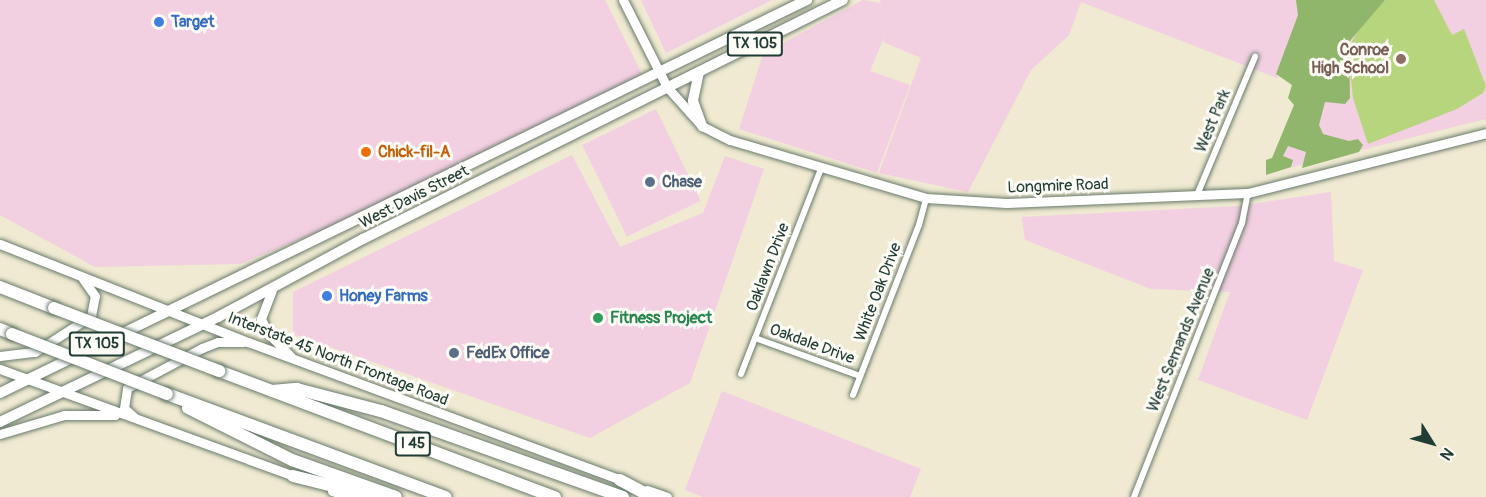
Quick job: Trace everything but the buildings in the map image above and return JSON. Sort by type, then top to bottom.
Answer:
[{"type":"highway","name":"I 45","points":[[0,287],[555,497]]},
{"type":"highway","name":"I 45","points":[[6,332],[446,497]]},
{"type":"highway","points":[[272,391],[297,389],[381,411],[623,497]]},
{"type":"highway","points":[[167,394],[213,423],[292,460],[396,497]]},
{"type":"highway","points":[[293,476],[376,497]]},
{"type":"highway","points":[[620,480],[652,497]]},
{"type":"main road","name":"Longmire Road","points":[[623,0],[667,87],[702,126],[730,140],[821,169],[926,198],[1006,203],[1248,193],[1486,133]]},
{"type":"main road","name":"West Davis Street","points":[[0,393],[167,310],[661,74],[807,0]]},
{"type":"main road","name":"West Davis Street","points":[[0,422],[272,290],[363,239],[843,0]]},
{"type":"main road","points":[[699,72],[693,101],[702,126]]},
{"type":"main road","name":"Interstate 45 North Frontage Road","points":[[0,244],[248,342],[667,497]]},
{"type":"main road","points":[[0,356],[35,352],[91,316],[95,296],[82,278]]},
{"type":"main road","points":[[272,290],[261,319],[268,333],[293,358]]},
{"type":"main road","points":[[136,420],[124,408],[127,388],[218,342],[248,342]]},
{"type":"main road","points":[[0,369],[349,497]]},
{"type":"main road","points":[[0,434],[64,415],[124,415]]},
{"type":"street","name":"West Park","points":[[1197,195],[1255,57]]},
{"type":"street","name":"Oaklawn Drive","points":[[741,374],[821,169]]},
{"type":"street","name":"West Semands Avenue","points":[[1134,497],[1242,223],[1248,193]]},
{"type":"street","name":"White Oak Drive","points":[[853,395],[919,225],[926,198]]},
{"type":"street","name":"Oakdale Drive","points":[[755,338],[860,376]]},
{"type":"shaded area","points":[[0,0],[605,0],[642,74],[338,224],[240,264],[95,267],[0,215]]},
{"type":"shaded area","points":[[641,0],[772,0],[666,53]]},
{"type":"shaded area","points":[[863,0],[881,3],[880,0],[1308,0],[1304,20],[1277,78],[1081,2],[1069,35],[1031,70],[968,192],[879,173],[921,58],[883,42],[885,35],[870,71],[910,85],[877,173],[739,129],[763,54]]},
{"type":"shaded area","name":"Conroe High School","points":[[1341,0],[1486,0],[1486,119],[1269,173]]},
{"type":"shaded area","points":[[656,109],[701,201],[627,237],[582,145]]},
{"type":"shaded area","points":[[572,155],[620,247],[703,213],[725,156],[764,169],[690,383],[590,438],[293,334],[293,292]]},
{"type":"shaded area","points":[[1331,192],[1334,261],[1363,270],[1307,420],[1198,380],[1230,292],[1151,289],[1025,240],[1022,217],[1239,206]]},
{"type":"shaded area","points":[[722,391],[921,469],[910,497],[703,497],[685,490]]},
{"type":"green space","points":[[1296,0],[1385,0],[1349,42],[1350,98],[1345,104],[1325,102],[1319,125],[1323,134],[1349,141],[1358,139],[1363,145],[1359,152],[1302,168],[1306,152],[1288,146],[1283,156],[1293,160],[1291,167],[1266,175],[1266,160],[1272,158],[1294,105],[1288,98],[1292,85],[1276,74],[1298,15]]},
{"type":"green space","points":[[1385,0],[1434,0],[1452,35],[1464,29],[1486,86],[1483,93],[1457,109],[1368,144],[1353,98],[1348,49],[1362,23]]},
{"type":"place","name":"Target","points":[[159,22]]},
{"type":"place","name":"Conroe High School","points":[[1401,59]]},
{"type":"place","name":"Chick-fil-A","points":[[366,152]]},
{"type":"place","name":"Chase","points":[[650,182]]},
{"type":"place","name":"Honey Farms","points":[[327,296]]},
{"type":"place","name":"Fitness Project","points":[[598,318]]},
{"type":"place","name":"FedEx Office","points":[[454,353]]}]
